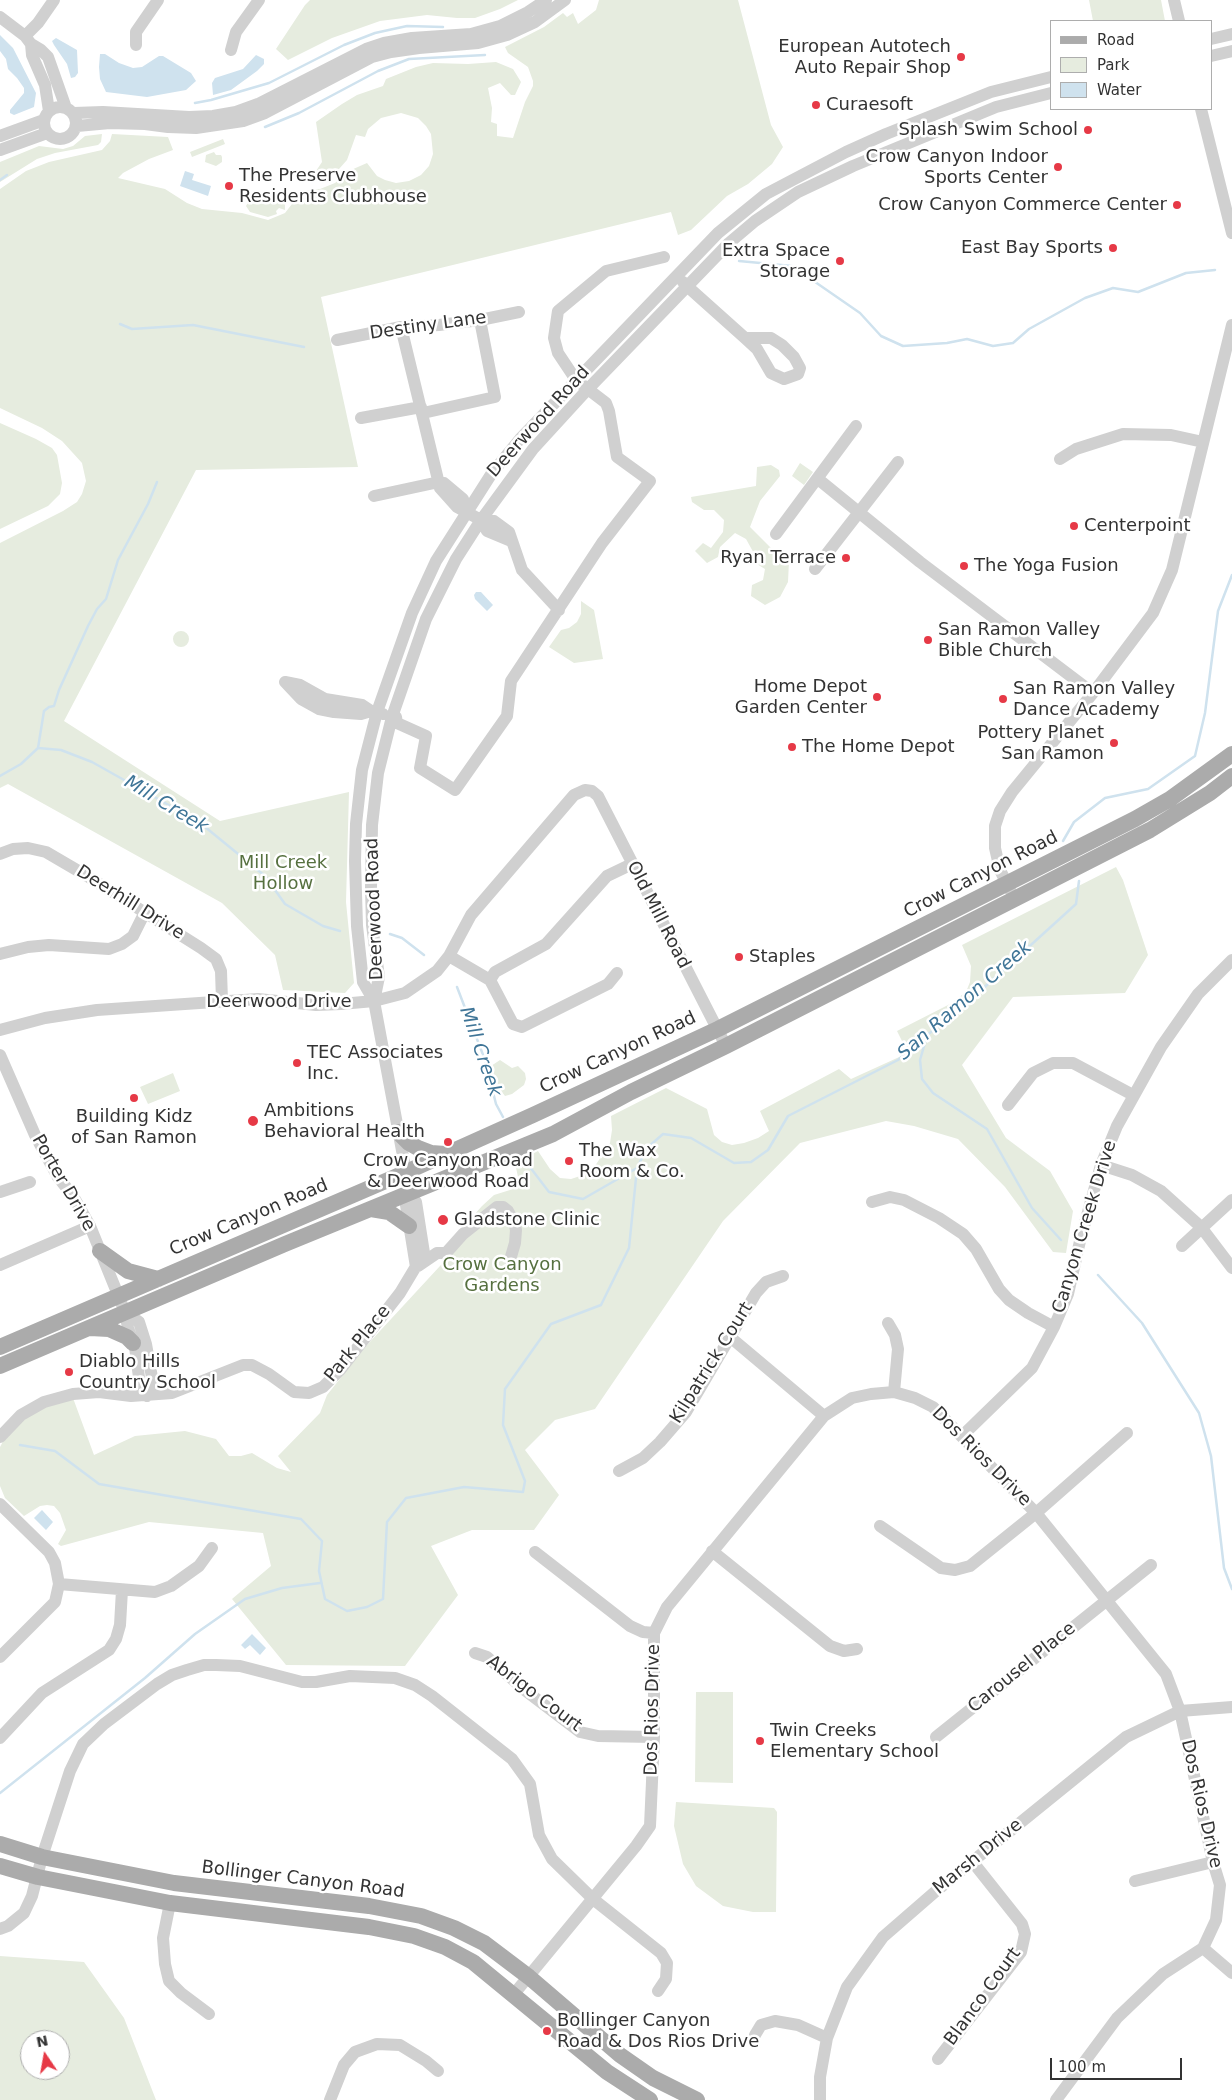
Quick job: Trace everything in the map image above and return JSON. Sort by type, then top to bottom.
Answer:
[{"type":"main road","name":"Crow Canyon Road","points":[[0,1347],[406,1172],[718,1028],[1007,884],[1164,803],[1232,754]]},
{"type":"main road","name":"Crow Canyon Road","points":[[0,1366],[553,1134],[631,1092],[726,1046],[1155,828],[1232,776]]},
{"type":"main road","points":[[398,1132],[409,1143],[418,1148],[431,1153],[446,1154]]},
{"type":"main road","points":[[371,1209],[389,1212],[410,1226]]},
{"type":"main road","points":[[100,1250],[128,1271],[158,1279]]},
{"type":"main road","points":[[88,1328],[109,1329],[127,1337],[133,1342]]},
{"type":"main road","name":"Bollinger Canyon Road","points":[[0,1844],[42,1857],[174,1883],[369,1906],[421,1916],[454,1928],[484,1943],[529,1977],[620,2055],[653,2078],[697,2100]]},
{"type":"main road","points":[[0,1866],[38,1877],[170,1903],[369,1927],[414,1936],[445,1947],[473,1962],[607,2072],[650,2100]]},
{"type":"street","points":[[47,133],[45,85],[32,55],[28,40],[54,0]]},
{"type":"street","points":[[136,45],[136,32],[158,0]]},
{"type":"street","points":[[231,50],[236,32],[259,0]]},
{"type":"street","points":[[72,116],[129,113],[189,117],[213,116],[236,112],[266,100],[366,49],[384,43],[412,38],[471,34],[500,26],[528,12],[546,0]]},
{"type":"street","points":[[0,136],[46,115],[57,107],[72,116],[110,123],[196,128],[243,121],[265,113],[372,57],[419,48],[478,43],[507,35],[535,22],[565,0]]},
{"type":"street","points":[[1174,0],[1179,20]]},
{"type":"street","points":[[0,17],[48,57],[72,116],[71,135],[61,140],[47,133]]},
{"type":"street","points":[[1212,39],[1232,34]]},
{"type":"street","points":[[1212,56],[1232,51]]},
{"type":"street","name":"Deerwood Road","points":[[409,1194],[374,1001],[363,982],[357,926],[356,824],[362,770],[374,711],[423,586],[436,561],[466,511],[492,473],[520,439],[718,233],[774,190],[846,152],[991,92],[1050,77]]},
{"type":"street","name":"Deerwood Road","points":[[374,1001],[379,977],[372,925],[372,825],[378,773],[426,619],[456,559],[480,520],[533,449],[587,390],[729,243],[755,221],[798,192],[846,169],[996,106],[1050,93]]},
{"type":"street","points":[[1201,110],[1232,233]]},
{"type":"street","points":[[0,150],[47,133]]},
{"type":"street","points":[[374,711],[361,714],[319,709],[301,699],[285,682],[300,685],[325,699],[362,705],[394,717],[397,723],[414,731],[418,730],[426,736],[420,768],[456,790],[507,716],[511,681],[602,543],[650,481],[617,457],[609,411],[606,404],[576,380],[558,353],[554,338],[558,311],[606,271],[664,257]]},
{"type":"street","points":[[678,276],[745,338]]},
{"type":"street","name":"Destiny Lane","points":[[337,340],[401,327],[480,320],[519,312]]},
{"type":"street","points":[[361,418],[422,410],[495,397],[480,320]]},
{"type":"street","points":[[1015,900],[1000,870],[995,848],[995,826],[1000,811],[1012,792],[1093,693],[1152,613],[1172,570],[1232,325]]},
{"type":"street","points":[[401,327],[439,482]]},
{"type":"street","points":[[776,534],[856,426]]},
{"type":"street","points":[[1060,459],[1076,449],[1122,434],[1171,435],[1203,442]]},
{"type":"street","points":[[815,569],[898,462]]},
{"type":"street","points":[[818,479],[920,562],[1093,693]]},
{"type":"street","points":[[374,496],[439,482],[446,484],[463,499],[466,511],[480,520],[494,521],[509,532],[522,570],[558,610]]},
{"type":"street","name":"Deerwood Drive","points":[[0,1030],[45,1018],[97,1010],[258,999],[316,1005],[374,1001],[405,993],[437,971],[448,956],[471,915],[574,794],[585,790]]},
{"type":"street","name":"Old Mill Road","points":[[585,790],[592,791],[598,796],[726,1046]]},
{"type":"street","name":"Deerhill Drive","points":[[0,854],[13,849],[28,848],[46,852],[87,876],[216,960],[221,971],[222,1001]]},
{"type":"street","points":[[490,980],[495,972],[546,944],[607,876],[632,864]]},
{"type":"street","points":[[0,954],[28,947],[49,945],[109,949],[122,944],[133,936],[144,914]]},
{"type":"street","points":[[448,956],[490,980],[513,1024],[522,1028],[608,984],[617,972]]},
{"type":"street","name":"Canyon Creek Drive","points":[[962,1436],[1032,1368],[1054,1327],[1068,1294],[1101,1165],[1116,1126],[1161,1047],[1198,994],[1232,960]]},
{"type":"street","name":"Porter Drive","points":[[0,1055],[35,1135],[58,1177],[73,1196],[90,1226],[125,1312]]},
{"type":"street","points":[[1008,1105],[1033,1073],[1052,1063],[1073,1063],[1133,1095]]},
{"type":"street","points":[[1101,1165],[1132,1175],[1161,1191],[1201,1227],[1232,1268]]},
{"type":"street","points":[[0,1192],[30,1182]]},
{"type":"street","points":[[409,1194],[406,1205],[416,1267],[437,1253],[446,1252],[464,1234],[497,1207],[503,1207],[508,1211],[516,1230],[515,1244],[510,1260]]},
{"type":"street","name":"Park Place","points":[[0,1437],[21,1415],[44,1402],[73,1394],[99,1392],[147,1396],[172,1393],[243,1365],[252,1365],[269,1374],[294,1392],[309,1393],[323,1387],[340,1370],[400,1293],[424,1253],[416,1202],[409,1194]]},
{"type":"street","points":[[872,1202],[890,1197],[904,1200],[939,1218],[963,1234],[976,1249],[994,1281],[1009,1300],[1028,1314],[1054,1327]]},
{"type":"street","points":[[1182,1246],[1232,1200]]},
{"type":"street","points":[[0,1265],[90,1226]]},
{"type":"street","name":"Kilpatrick Court","points":[[619,1471],[643,1458],[686,1412],[756,1293],[766,1282],[783,1276]]},
{"type":"street","points":[[125,1312],[133,1342],[140,1385],[147,1396]]},
{"type":"street","points":[[125,1312],[139,1322],[146,1344],[153,1383],[147,1396]]},
{"type":"street","points":[[888,1324],[895,1335],[898,1349],[894,1392]]},
{"type":"street","points":[[730,1337],[824,1416]]},
{"type":"street","name":"Dos Rios Drive","points":[[514,1994],[593,1899],[650,1826],[654,1737],[654,1633],[667,1607],[824,1416],[852,1398],[894,1392],[915,1398],[933,1407],[962,1436],[1036,1513],[1166,1674],[1180,1711],[1213,1862],[1220,1885],[1216,1920],[1203,1948]]},
{"type":"street","points":[[880,1526],[941,1568],[955,1570],[970,1566],[1036,1513],[1127,1433]]},
{"type":"street","points":[[0,1504],[49,1552],[55,1562],[59,1584],[55,1602],[0,1657]]},
{"type":"street","points":[[59,1584],[155,1592],[171,1586],[199,1566],[212,1548]]},
{"type":"street","points":[[712,1551],[830,1646],[844,1651],[857,1649]]},
{"type":"street","points":[[535,1552],[630,1626],[643,1632],[654,1633]]},
{"type":"street","name":"Carousel Place","points":[[936,1737],[1151,1565]]},
{"type":"street","points":[[0,1738],[42,1693],[109,1650],[116,1639],[120,1625],[122,1590]]},
{"type":"street","name":"Abrigo Court","points":[[475,1653],[487,1657],[526,1691],[580,1732],[598,1736],[654,1737]]},
{"type":"street","points":[[0,1929],[8,1926],[24,1913],[32,1896],[42,1857],[70,1771],[83,1744],[144,1693],[172,1675],[204,1665],[240,1666],[302,1682],[316,1682],[350,1676],[395,1678],[415,1685],[432,1696],[512,1759],[530,1784],[537,1827],[544,1848],[552,1860],[593,1899],[661,1953],[667,1963],[666,1979],[658,1991]]},
{"type":"street","name":"Marsh Drive","points":[[820,2100],[820,2077],[826,2038],[847,1987],[883,1937],[972,1861],[1126,1736],[1180,1711],[1232,1707]]},
{"type":"street","name":"Blanco Court","points":[[938,2059],[1021,1952],[1025,1934],[1022,1924],[972,1861]]},
{"type":"street","points":[[1135,1881],[1213,1862]]},
{"type":"street","points":[[170,1903],[164,1938],[164,1964],[169,1981],[181,1993],[209,2014]]},
{"type":"street","points":[[1056,2100],[1117,2018],[1163,1974],[1203,1948],[1232,1973]]},
{"type":"street","points":[[754,2035],[761,2025],[774,2021],[798,2026],[826,2038]]},
{"type":"street","points":[[330,2100],[344,2065],[355,2052],[376,2044],[400,2045],[426,2060],[438,2071]]},
{"type":"green space","points":[[310,0],[518,0],[475,18],[427,15],[380,21],[332,38],[288,60],[276,49]]},
{"type":"green space","name":"Mill Creek Hollow","points":[[599,0],[738,0],[771,125],[783,147],[772,164],[748,184],[727,196],[691,230],[678,235],[671,212],[321,297],[358,467],[196,470],[64,721],[220,821],[349,792],[346,902],[354,983],[345,993],[283,990],[275,955],[222,903],[8,784],[0,788],[0,543],[77,502],[86,481],[82,463],[62,441],[42,428],[0,408],[0,189],[26,171],[49,162],[102,150],[110,141],[112,134],[168,137],[173,150],[149,159],[123,173],[118,178],[165,189],[187,203],[202,209],[242,213],[268,220],[285,213],[302,191],[320,189],[335,183],[351,170],[367,163],[377,176],[385,180],[396,183],[409,181],[421,175],[429,166],[433,154],[431,134],[418,118],[401,113],[381,118],[368,129],[365,137],[356,135],[347,160],[339,169],[329,176],[312,181],[312,177],[322,162],[316,122],[357,95],[383,86],[386,79],[416,67],[433,63],[468,64],[496,62],[513,69],[521,82],[515,95],[511,95],[500,83],[488,88],[492,108],[491,122],[497,124],[497,136],[513,138],[525,102],[533,86],[533,81],[528,67],[508,53],[505,47],[544,27],[563,13],[567,17],[573,13],[578,24],[596,10]]},
{"type":"green space","points":[[1089,0],[1161,0],[1165,20],[1093,20]]},
{"type":"green space","points":[[102,134],[101,142],[98,145],[55,153],[37,159],[0,182],[0,162],[39,146],[63,149],[73,146],[85,136]]},
{"type":"green space","points":[[223,139],[225,144],[192,157],[190,152]]},
{"type":"green space","points":[[214,152],[222,157],[222,162],[216,166],[205,162],[206,155]]},
{"type":"green space","points":[[252,195],[258,195],[270,203],[285,201],[285,210],[279,208],[276,211],[277,214],[268,217],[250,212],[246,206]]},
{"type":"green space","points":[[0,423],[52,448],[57,455],[62,483],[60,494],[48,506],[0,529]]},
{"type":"green space","points":[[800,463],[813,472],[804,485],[792,476]]},
{"type":"green space","points":[[771,465],[779,470],[780,476],[760,501],[750,527],[771,548],[789,561],[788,582],[780,597],[765,605],[751,596],[752,585],[763,580],[765,569],[752,561],[756,557],[746,539],[735,533],[720,547],[718,557],[707,563],[695,551],[703,543],[711,548],[723,532],[724,520],[714,510],[704,510],[692,502],[691,497],[756,486],[757,467]]},
{"type":"green space","points":[[581,601],[594,610],[603,659],[574,663],[549,647],[561,630],[569,628],[577,622],[581,614]]},
{"type":"green space","points":[[178,631],[184,631],[189,636],[187,645],[178,647],[173,642],[173,636]]},
{"type":"green space","name":"Crow Canyon Gardens","points":[[1116,867],[1123,880],[1148,955],[1125,993],[1013,997],[962,1065],[1006,1138],[1050,1171],[1073,1211],[1066,1253],[1053,1252],[1005,1187],[958,1139],[914,1126],[886,1121],[800,1143],[723,1221],[595,1409],[555,1420],[525,1450],[559,1495],[534,1530],[472,1530],[431,1546],[458,1595],[405,1666],[286,1665],[232,1599],[271,1566],[263,1533],[149,1522],[61,1546],[58,1544],[66,1530],[60,1513],[54,1506],[40,1506],[24,1516],[5,1498],[0,1486],[0,1447],[6,1436],[26,1418],[43,1408],[73,1398],[94,1455],[135,1436],[185,1431],[216,1439],[229,1456],[241,1456],[252,1453],[277,1468],[291,1472],[278,1456],[320,1413],[327,1395],[367,1345],[452,1253],[465,1225],[494,1195],[517,1186],[518,1177],[515,1163],[538,1151],[550,1169],[560,1178],[571,1179],[586,1174],[593,1169],[610,1143],[612,1130],[611,1116],[666,1088],[707,1109],[714,1135],[722,1142],[732,1145],[758,1138],[769,1131],[760,1111],[839,1069],[851,1079],[908,1053],[897,1031],[950,1004],[966,992],[970,982],[971,966],[962,945]]},
{"type":"green space","points":[[500,1060],[512,1068],[518,1066],[525,1073],[526,1079],[524,1085],[512,1094],[505,1096],[498,1087],[491,1066]]},
{"type":"green space","points":[[173,1073],[180,1091],[148,1104],[140,1087]]},
{"type":"green space","points":[[696,1692],[733,1692],[733,1783],[695,1782]]},
{"type":"green space","points":[[676,1802],[774,1808],[777,1812],[776,1912],[753,1912],[723,1906],[696,1886],[683,1864],[674,1826]]},
{"type":"green space","points":[[0,1956],[84,1962],[124,2018],[156,2100],[0,2100]]},
{"type":"water","points":[[0,35],[13,48],[36,93],[34,107],[14,115],[10,113],[10,110],[24,93],[24,88],[8,69],[6,59],[0,51]]},
{"type":"water","points":[[56,38],[77,50],[78,73],[75,77],[71,78],[67,64],[52,41]]},
{"type":"water","points":[[100,54],[105,54],[119,63],[133,68],[142,67],[159,56],[163,56],[191,73],[196,81],[186,90],[147,97],[106,92],[100,79]]},
{"type":"water","points":[[256,55],[264,59],[264,64],[257,71],[231,90],[213,95],[212,83],[215,78],[243,69]]},
{"type":"water","points":[[185,171],[194,174],[192,180],[211,186],[208,196],[180,186]]},
{"type":"water","points":[[476,592],[481,592],[493,605],[487,611],[475,599],[474,595]]},
{"type":"water","points":[[42,1510],[53,1522],[46,1530],[34,1518]]},
{"type":"water","points":[[252,1634],[266,1648],[260,1655],[250,1645],[245,1649],[241,1645]]},
{"type":"waterway","points":[[195,103],[269,83],[344,45],[375,33],[407,26],[443,27]]},
{"type":"waterway","points":[[265,127],[299,113],[378,71],[409,59],[485,55]]},
{"type":"waterway","points":[[0,180],[7,175]]},
{"type":"waterway","points":[[739,261],[792,266],[860,313],[881,336],[903,346],[947,343],[967,339],[993,346],[1013,343],[1029,329],[1085,298],[1113,288],[1138,292],[1186,273],[1215,270]]},
{"type":"waterway","points":[[120,324],[132,329],[193,325],[304,347]]},
{"type":"waterway","points":[[38,748],[44,711],[54,706],[59,690],[88,626],[97,609],[106,599],[118,560],[148,504],[157,482]]},
{"type":"waterway","name":"San Ramon Creek","points":[[1063,841],[1074,822],[1105,798],[1148,789],[1195,756],[1205,713],[1218,611],[1232,575]]},
{"type":"waterway","name":"Mill Creek","points":[[0,776],[21,764],[38,748],[61,750],[92,762],[199,822],[265,876],[285,904],[323,926],[340,931]]},
{"type":"waterway","name":"San Ramon Creek","points":[[20,1445],[55,1451],[99,1484],[301,1519],[322,1541],[319,1571],[325,1599],[347,1611],[367,1607],[383,1599],[387,1522],[406,1498],[464,1487],[523,1492],[525,1481],[503,1425],[505,1389],[551,1324],[601,1305],[629,1248],[637,1168],[647,1148],[663,1134],[691,1138],[734,1163],[751,1162],[768,1150],[788,1116],[898,1060],[956,1013],[1076,904],[1079,881]]},
{"type":"waterway","name":"Mill Creek","points":[[390,934],[402,938],[424,955]]},
{"type":"waterway","name":"Mill Creek","points":[[457,987],[485,1060],[496,1104],[503,1117]]},
{"type":"waterway","points":[[927,1036],[920,1060],[922,1079],[933,1093],[987,1129],[1032,1208],[1061,1240]]},
{"type":"waterway","name":"Mill Creek","points":[[523,1158],[549,1192],[583,1199],[637,1168]]},
{"type":"waterway","points":[[1098,1275],[1142,1323],[1199,1413],[1211,1456],[1224,1568],[1232,1589]]},
{"type":"waterway","points":[[0,1793],[145,1678],[195,1634],[245,1599],[282,1588],[320,1583]]},
{"type":"place","name":"European Autotech Auto Repair Shop","points":[[961,57]]},
{"type":"place","name":"Curaesoft","points":[[816,105]]},
{"type":"place","name":"Splash Swim School","points":[[1088,130]]},
{"type":"place","name":"Crow Canyon Indoor Sports Center","points":[[1058,167]]},
{"type":"place","name":"The Preserve Residents Clubhouse","points":[[229,186]]},
{"type":"place","name":"Crow Canyon Commerce Center","points":[[1177,205]]},
{"type":"place","name":"East Bay Sports","points":[[1113,248]]},
{"type":"place","name":"Extra Space Storage","points":[[840,261]]},
{"type":"place","name":"Centerpoint","points":[[1074,526]]},
{"type":"place","name":"Ryan Terrace","points":[[846,558]]},
{"type":"place","name":"The Yoga Fusion","points":[[964,566]]},
{"type":"place","name":"San Ramon Valley Bible Church","points":[[928,640]]},
{"type":"place","name":"Home Depot Garden Center","points":[[877,697]]},
{"type":"place","name":"San Ramon Valley Dance Academy","points":[[1003,699]]},
{"type":"place","name":"Pottery Planet San Ramon","points":[[1114,743]]},
{"type":"place","name":"The Home Depot","points":[[792,747]]},
{"type":"place","name":"Staples","points":[[739,957]]},
{"type":"place","name":"TEC Associates Inc.","points":[[297,1063]]},
{"type":"place","name":"Building Kidz of San Ramon","points":[[134,1098]]},
{"type":"place","name":"Ambitions Behavioral Health","points":[[253,1121]]},
{"type":"place","name":"Crow Canyon Road & Deerwood Road","points":[[448,1142]]},
{"type":"place","name":"The Wax Room & Co.","points":[[569,1161]]},
{"type":"place","name":"Gladstone Clinic","points":[[443,1220]]},
{"type":"place","name":"Diablo Hills Country School","points":[[69,1372]]},
{"type":"place","name":"Twin Creeks Elementary School","points":[[760,1741]]},
{"type":"place","name":"Bollinger Canyon Road & Dos Rios Drive","points":[[547,2031]]}]
